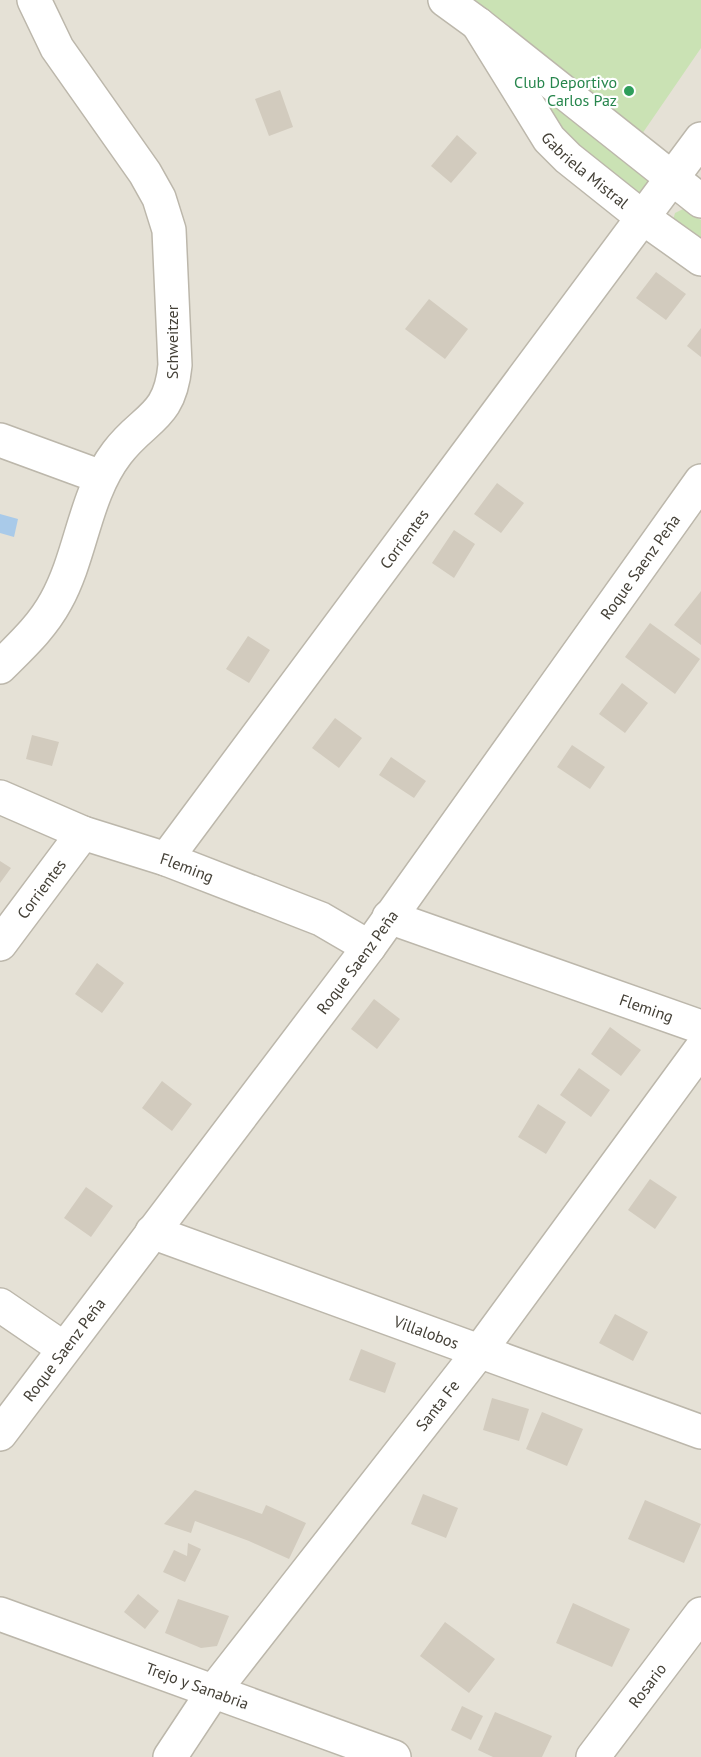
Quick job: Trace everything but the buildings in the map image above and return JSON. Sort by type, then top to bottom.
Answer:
[{"type":"street","name":"Schweitzer","points":[[0,667],[37,630],[57,600],[101,477],[117,452],[166,402],[173,383],[175,365],[169,230],[159,198],[145,173],[57,48],[34,0]]},
{"type":"street","name":"Gabriela Mistral","points":[[445,0],[701,201]]},
{"type":"street","name":"Gabriela Mistral","points":[[478,24],[549,139],[568,158],[642,217],[701,259]]},
{"type":"street","name":"Corrientes","points":[[166,859],[701,139]]},
{"type":"street","points":[[0,440],[101,477]]},
{"type":"street","name":"Roque Saenz Peña","points":[[0,1434],[369,947],[701,481]]},
{"type":"street","name":"Fleming","points":[[0,797],[83,833],[166,859],[321,919],[369,947]]},
{"type":"street","name":"Corrientes","points":[[0,944],[83,833]]},
{"type":"street","name":"Fleming","points":[[389,918],[701,1027]]},
{"type":"street","name":"Santa Fe","points":[[170,1757],[213,1692],[479,1352],[701,1049]]},
{"type":"street","name":"Villalobos","points":[[152,1232],[701,1432]]},
{"type":"street","points":[[0,1305],[63,1348]]},
{"type":"street","name":"Trejo y Sanabria","points":[[0,1614],[394,1757]]},
{"type":"street","name":"Rosario","points":[[593,1757],[701,1614]]},
{"type":"shaded area","points":[[0,0],[701,0],[701,1757],[0,1757]]},
{"type":"green space","name":"Club Deportivo Carlos Paz","points":[[467,0],[701,0],[701,48],[642,134]]},
{"type":"green space","points":[[535,92],[552,95],[649,181],[638,194],[566,142]]},
{"type":"green space","points":[[683,209],[701,220],[701,245],[673,220],[675,213]]},
{"type":"water","points":[[0,514],[18,519],[14,537],[0,533]]},
{"type":"place","name":"Club Deportivo Carlos Paz","points":[[629,91]]}]
